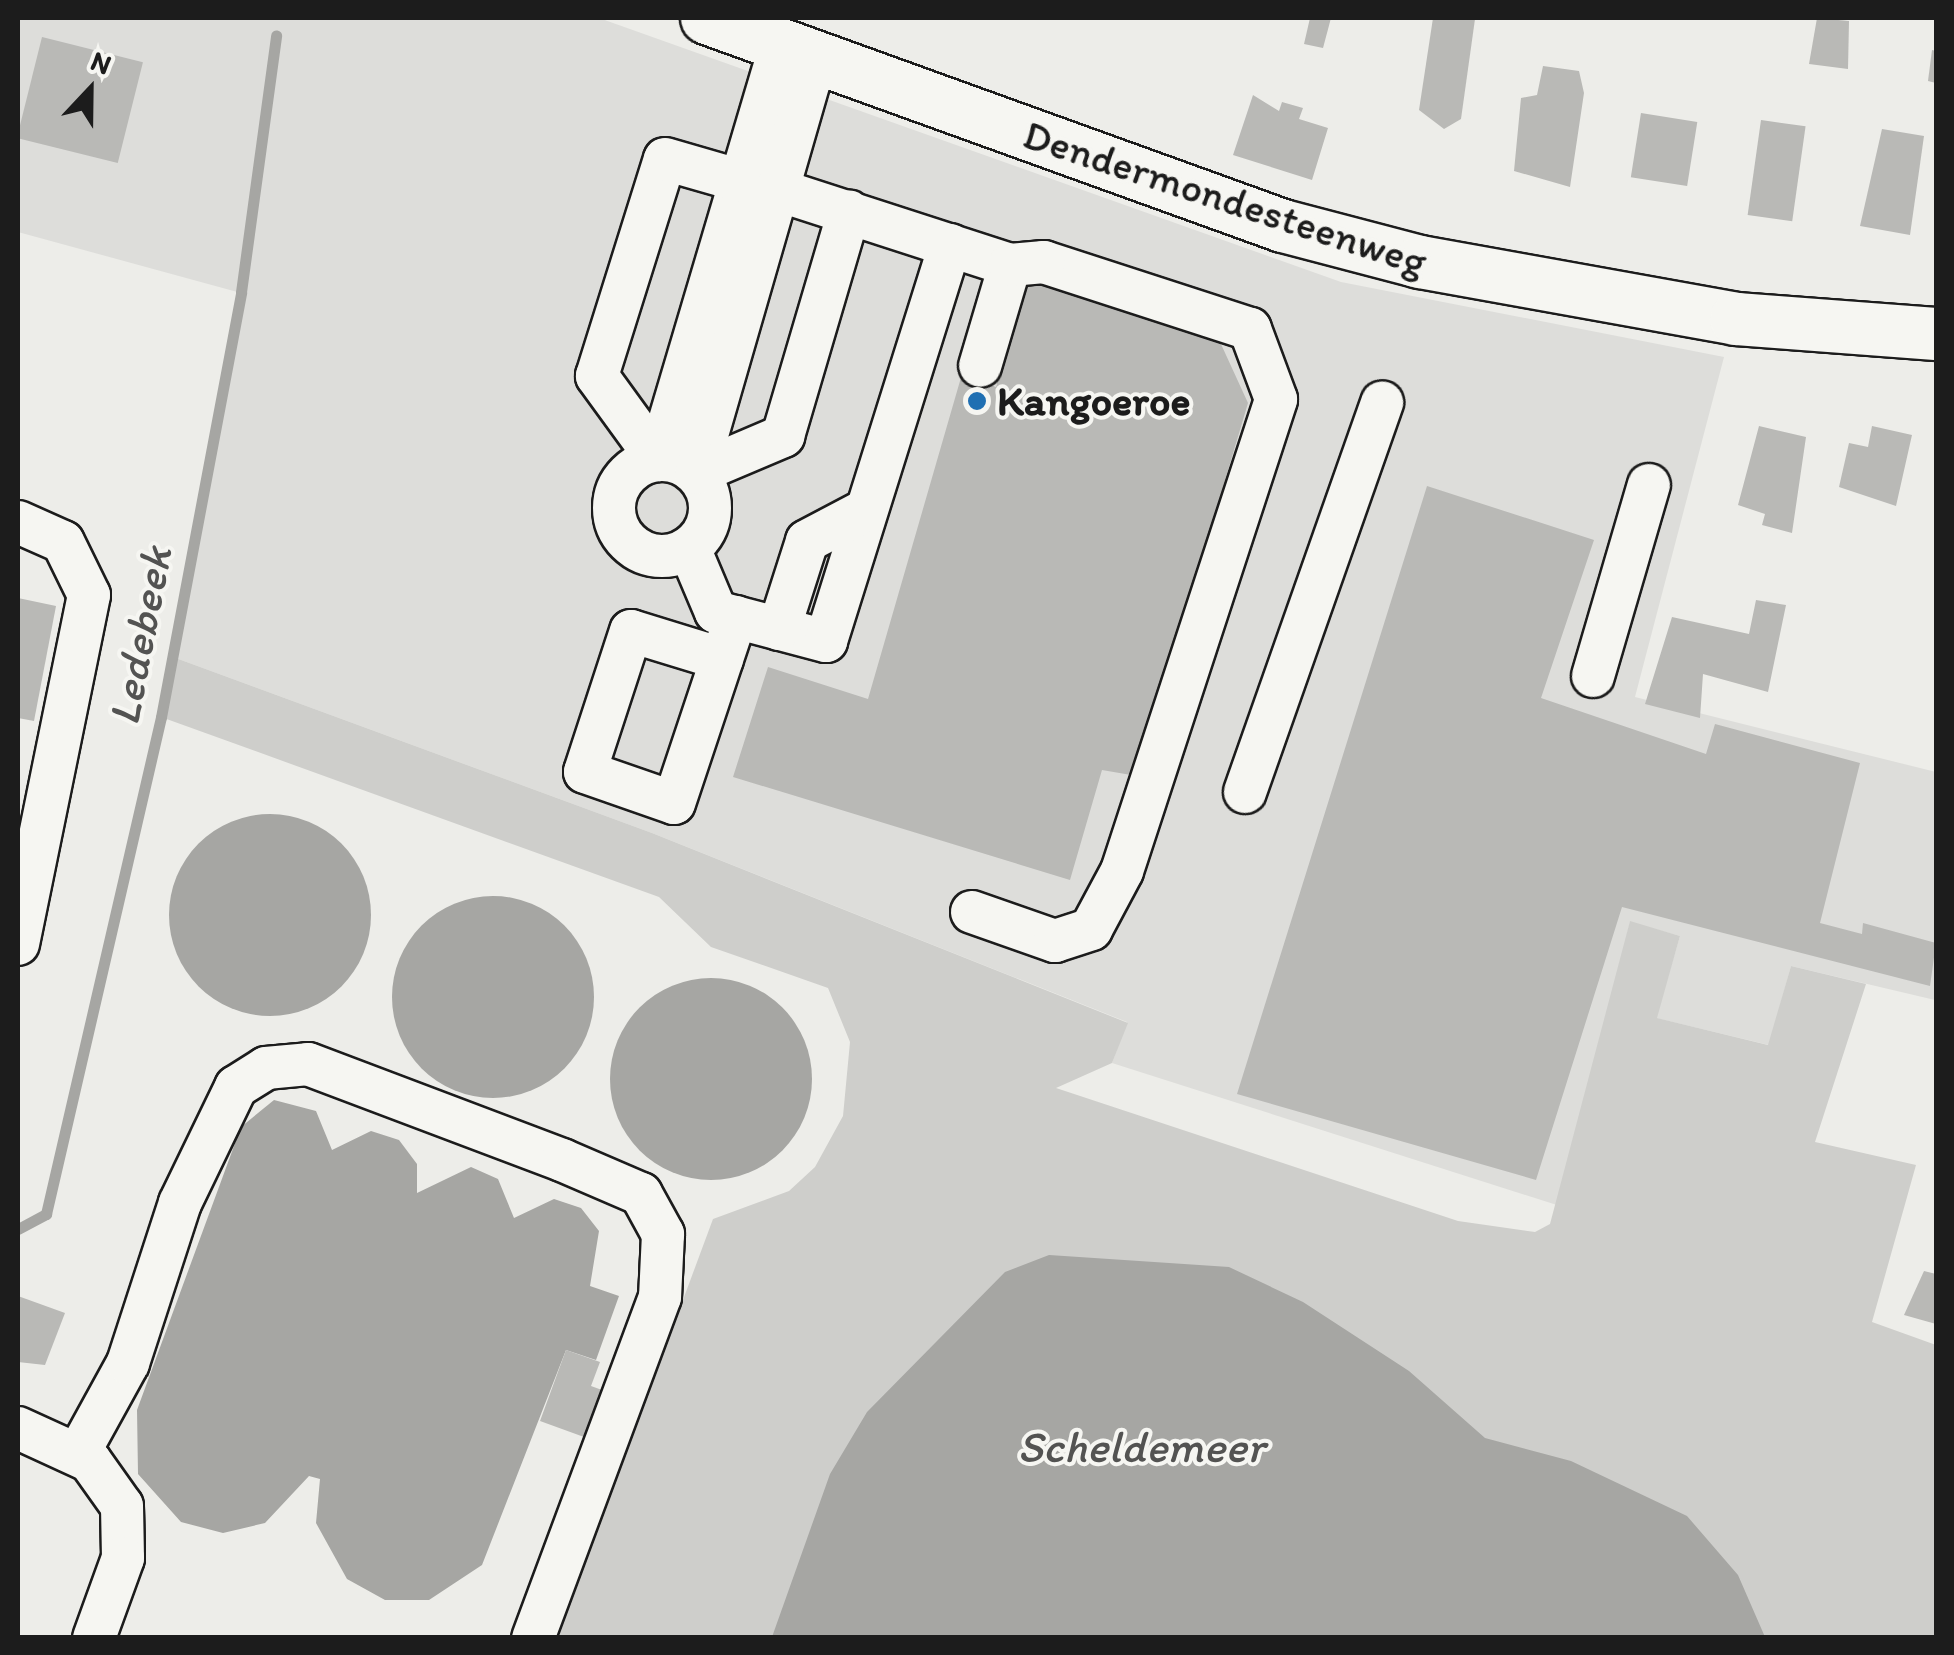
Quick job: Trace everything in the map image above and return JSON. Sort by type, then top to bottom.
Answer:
[{"type":"main road","name":"Dendermondesteenweg","points":[[707,18],[1283,226],[1420,262],[1736,319],[1936,334]]},
{"type":"lane","points":[[677,467],[798,52]]},
{"type":"lane","points":[[689,548],[710,512],[677,467],[597,376],[665,158],[1010,265],[1044,262],[1250,328],[1276,398],[1122,871],[1091,929],[1056,941],[972,912]]},
{"type":"lane","points":[[689,548],[643,552],[615,516],[629,473],[677,467],[783,436],[849,212]]},
{"type":"lane","points":[[689,548],[716,612],[826,641],[950,245]]},
{"type":"lane","points":[[980,366],[1010,265]]},
{"type":"lane","points":[[1244,792],[1382,402]]},
{"type":"lane","points":[[1593,676],[1649,485]]},
{"type":"lane","points":[[18,522],[63,542],[89,596],[18,944]]},
{"type":"lane","points":[[722,659],[736,617]]},
{"type":"lane","points":[[78,1454],[128,1362],[180,1204],[236,1088],[266,1068],[308,1064],[562,1160],[641,1194],[663,1234],[661,1282],[533,1638]]},
{"type":"lane","points":[[18,1428],[78,1454],[122,1506],[123,1558],[94,1638]]},
{"type":"shaded area","points":[[18,18],[599,18],[1341,282],[1724,357],[1635,697],[1936,772],[1935,1000],[1791,966],[1769,1045],[1656,1018],[1680,936],[1630,922],[1560,1206],[1112,1063],[1127,1022],[652,833],[173,657],[241,293],[18,232]]},
{"type":"shaded area","points":[[173,657],[652,833],[1128,1023],[1112,1063],[1056,1088],[1458,1221],[1535,1232],[1550,1224],[1630,921],[1680,936],[1657,1018],[1768,1045],[1791,966],[1866,984],[1815,1142],[1916,1165],[1872,1322],[1936,1345],[1936,1637],[558,1637],[713,1219],[789,1191],[815,1167],[843,1116],[850,1042],[828,988],[711,947],[659,897],[161,717]]},
{"type":"water","points":[[270,814],[309,821],[342,843],[364,876],[371,915],[364,954],[342,987],[309,1009],[270,1016],[231,1009],[198,987],[176,954],[169,915],[176,876],[198,843],[231,821]]},
{"type":"water","points":[[493,896],[532,903],[565,925],[587,958],[594,997],[587,1036],[565,1069],[532,1091],[493,1098],[454,1091],[421,1069],[399,1036],[392,997],[399,958],[421,925],[454,903]]},
{"type":"water","points":[[711,978],[750,985],[783,1007],[805,1040],[812,1079],[805,1118],[783,1151],[750,1173],[711,1180],[672,1173],[639,1151],[617,1118],[610,1079],[617,1040],[639,1007],[672,985]]},
{"type":"water","points":[[274,1100],[316,1111],[332,1150],[371,1131],[399,1140],[417,1164],[417,1193],[471,1167],[498,1179],[514,1218],[554,1199],[581,1208],[599,1231],[590,1286],[619,1296],[596,1360],[566,1350],[482,1565],[429,1600],[385,1600],[347,1579],[316,1523],[320,1479],[309,1476],[265,1523],[223,1533],[181,1522],[138,1474],[137,1410],[241,1127]]},
{"type":"water","name":"Scheldemeer","points":[[1049,1255],[1229,1267],[1303,1302],[1409,1371],[1485,1438],[1571,1461],[1687,1516],[1738,1575],[1765,1637],[772,1637],[830,1474],[867,1412],[1005,1272]]},
{"type":"building","points":[[1310,18],[1331,18],[1323,48],[1304,44]]},
{"type":"building","points":[[1433,18],[1475,19],[1461,119],[1444,129],[1419,110]]},
{"type":"building","points":[[1817,18],[1849,21],[1848,69],[1809,64]]},
{"type":"building","points":[[42,37],[143,62],[118,163],[18,138]]},
{"type":"building","points":[[1932,50],[1936,51],[1936,83],[1928,81]]},
{"type":"building","points":[[1543,66],[1579,71],[1584,93],[1570,187],[1514,171],[1521,98],[1537,95]]},
{"type":"building","points":[[1253,95],[1279,111],[1282,102],[1303,108],[1299,119],[1328,128],[1312,180],[1233,155]]},
{"type":"building","points":[[1641,113],[1697,122],[1687,186],[1631,177]]},
{"type":"building","points":[[1761,120],[1806,126],[1792,221],[1748,215]]},
{"type":"building","points":[[1882,129],[1924,136],[1910,235],[1860,226]]},
{"type":"building","points":[[1029,275],[1215,331],[1248,403],[1137,776],[1102,770],[1070,880],[733,777],[768,667],[868,699],[962,374],[996,387]]},
{"type":"building","points":[[1759,426],[1806,437],[1792,533],[1762,525],[1765,514],[1738,505]]},
{"type":"building","points":[[1872,426],[1912,435],[1896,506],[1839,487],[1849,443],[1868,447]]},
{"type":"building","points":[[1427,486],[1594,540],[1541,698],[1706,754],[1715,724],[1860,763],[1820,923],[1862,934],[1863,923],[1936,943],[1930,986],[1622,907],[1536,1180],[1237,1094]]},
{"type":"building","points":[[18,598],[56,606],[34,721],[18,718]]},
{"type":"building","points":[[1756,600],[1786,605],[1768,692],[1703,674],[1700,718],[1645,704],[1672,617],[1749,634]]},
{"type":"building","points":[[1924,1271],[1936,1274],[1936,1324],[1904,1315]]},
{"type":"building","points":[[18,1296],[65,1313],[45,1365],[18,1362]]},
{"type":"building","points":[[566,1350],[600,1362],[591,1386],[602,1390],[584,1437],[540,1421]]},
{"type":"waterway","name":"Ledebeek","points":[[18,1229],[46,1214],[161,717],[241,292],[276,35]]},
{"type":"place","name":"Kangoeroe","points":[[977,401]]}]
